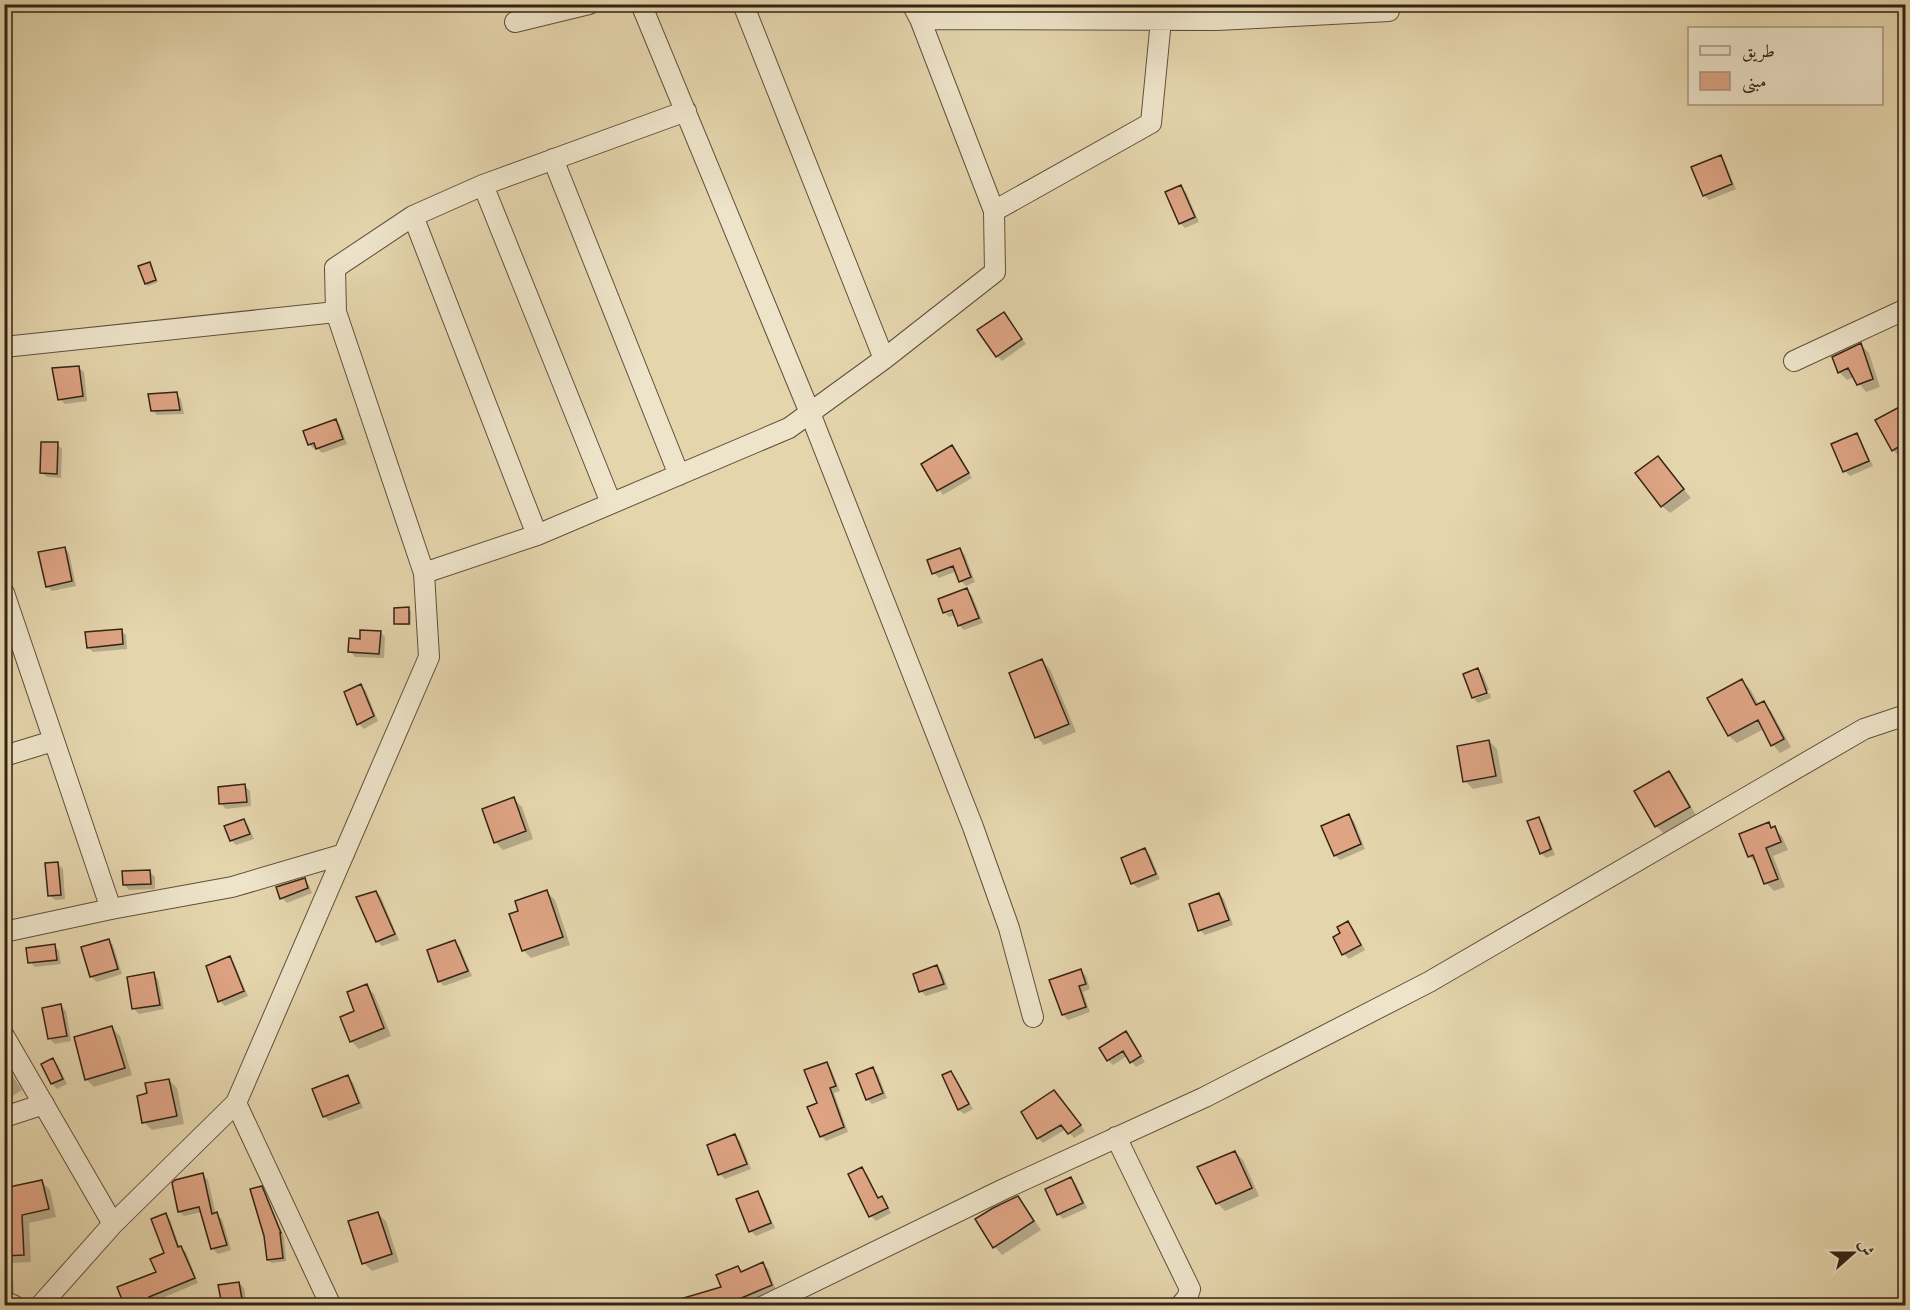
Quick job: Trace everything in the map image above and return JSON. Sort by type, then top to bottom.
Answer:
[{"type":"street","points":[[516,22],[589,4]]},
{"type":"street","points":[[641,4],[810,413],[973,827],[1009,928],[1033,1017]]},
{"type":"street","points":[[743,4],[884,359]]},
{"type":"street","points":[[424,573],[537,535],[789,428],[884,359],[995,272],[994,211],[916,12],[1161,20],[1216,12],[1389,11]]},
{"type":"street","points":[[994,211],[1151,123],[1161,20]]},
{"type":"street","points":[[40,1305],[113,1224],[236,1103],[429,657],[424,573],[336,312],[335,268],[413,216],[483,185],[686,111]]},
{"type":"street","points":[[554,159],[679,475]]},
{"type":"street","points":[[483,185],[611,503]]},
{"type":"street","points":[[413,216],[537,535]]},
{"type":"street","points":[[1794,361],[1905,309]]},
{"type":"street","points":[[4,346],[336,312]]},
{"type":"street","points":[[4,593],[111,909]]},
{"type":"street","points":[[764,1305],[993,1194],[1205,1097],[1430,982],[1864,729],[1905,715]]},
{"type":"street","points":[[4,756],[53,741]]},
{"type":"street","points":[[4,932],[111,909],[232,887],[344,854]]},
{"type":"street","points":[[4,1036],[113,1224]]},
{"type":"street","points":[[236,1103],[331,1305]]},
{"type":"street","points":[[4,1117],[44,1104]]},
{"type":"street","points":[[1116,1137],[1190,1289],[1187,1298],[1180,1305]]},
{"type":"street","points":[[4,1301],[15,1305]]},
{"type":"building","points":[[1721,155],[1732,184],[1703,196],[1691,167]]},
{"type":"building","points":[[1181,185],[1195,217],[1179,224],[1165,192]]},
{"type":"building","points":[[150,262],[156,280],[145,284],[138,266]]},
{"type":"building","points":[[1004,312],[1022,339],[996,357],[977,330]]},
{"type":"building","points":[[1861,343],[1873,379],[1857,385],[1848,368],[1838,373],[1832,357]]},
{"type":"building","points":[[79,366],[83,396],[58,400],[52,368]]},
{"type":"building","points":[[177,392],[180,410],[151,411],[148,394]]},
{"type":"building","points":[[1905,404],[1905,443],[1892,451],[1875,420]]},
{"type":"building","points":[[336,419],[343,439],[316,449],[314,443],[308,445],[303,431]]},
{"type":"building","points":[[1857,433],[1869,461],[1843,472],[1831,444]]},
{"type":"building","points":[[41,442],[58,442],[57,474],[40,473]]},
{"type":"building","points":[[952,445],[969,473],[937,491],[921,464]]},
{"type":"building","points":[[1658,456],[1684,489],[1661,507],[1635,473]]},
{"type":"building","points":[[65,547],[72,581],[46,587],[38,552]]},
{"type":"building","points":[[960,548],[971,577],[959,582],[953,566],[932,574],[927,560]]},
{"type":"building","points":[[967,588],[979,618],[958,626],[952,610],[943,613],[938,599]]},
{"type":"building","points":[[409,607],[409,624],[394,624],[394,608]]},
{"type":"building","points":[[122,629],[123,644],[87,648],[85,632]]},
{"type":"building","points":[[360,630],[381,631],[379,654],[348,652],[349,638],[360,639]]},
{"type":"building","points":[[1042,659],[1069,724],[1035,738],[1009,673]]},
{"type":"building","points":[[1478,668],[1487,693],[1472,698],[1463,674]]},
{"type":"building","points":[[1742,679],[1756,705],[1764,701],[1784,739],[1771,746],[1758,720],[1728,736],[1707,698]]},
{"type":"building","points":[[361,684],[374,716],[357,725],[344,692]]},
{"type":"building","points":[[1489,740],[1496,776],[1463,782],[1457,746]]},
{"type":"building","points":[[1669,771],[1690,807],[1655,827],[1634,791]]},
{"type":"building","points":[[245,784],[247,802],[219,804],[218,787]]},
{"type":"building","points":[[514,797],[526,831],[494,843],[482,809]]},
{"type":"building","points":[[1349,814],[1361,844],[1334,856],[1321,826]]},
{"type":"building","points":[[1539,817],[1551,849],[1540,854],[1527,821]]},
{"type":"building","points":[[244,819],[250,834],[230,841],[224,826]]},
{"type":"building","points":[[1769,822],[1771,828],[1775,826],[1781,842],[1766,848],[1778,879],[1764,884],[1753,855],[1748,857],[1739,834]]},
{"type":"building","points":[[1145,848],[1156,874],[1131,884],[1121,858]]},
{"type":"building","points":[[58,862],[61,895],[48,896],[45,863]]},
{"type":"building","points":[[150,870],[151,884],[123,885],[122,871]]},
{"type":"building","points":[[305,878],[308,888],[280,899],[276,887]]},
{"type":"building","points":[[547,890],[563,937],[522,951],[509,914],[518,911],[515,901]]},
{"type":"building","points":[[376,891],[395,934],[376,942],[356,897]]},
{"type":"building","points":[[1219,893],[1229,920],[1198,931],[1189,904]]},
{"type":"building","points":[[1348,921],[1361,945],[1342,955],[1333,937],[1340,933],[1337,927]]},
{"type":"building","points":[[109,939],[118,969],[90,977],[81,947]]},
{"type":"building","points":[[455,940],[468,971],[438,982],[427,950]]},
{"type":"building","points":[[55,944],[57,960],[28,963],[26,948]]},
{"type":"building","points":[[230,956],[244,991],[218,1002],[206,966]]},
{"type":"building","points":[[937,965],[944,984],[919,992],[913,974]]},
{"type":"building","points":[[1081,969],[1086,984],[1079,986],[1086,1007],[1062,1015],[1049,980]]},
{"type":"building","points":[[154,972],[160,1005],[132,1009],[127,977]]},
{"type":"building","points":[[367,984],[384,1028],[350,1042],[340,1017],[354,1011],[347,992]]},
{"type":"building","points":[[61,1004],[67,1036],[48,1039],[42,1008]]},
{"type":"building","points":[[112,1026],[125,1068],[85,1080],[74,1037]]},
{"type":"building","points":[[1126,1031],[1141,1056],[1130,1063],[1123,1051],[1107,1061],[1099,1048]]},
{"type":"building","points":[[53,1058],[63,1079],[51,1084],[41,1064]]},
{"type":"building","points":[[827,1062],[836,1086],[830,1088],[844,1127],[820,1137],[807,1107],[817,1103],[804,1070]]},
{"type":"building","points":[[873,1067],[883,1093],[866,1100],[856,1074]]},
{"type":"building","points":[[951,1071],[969,1104],[958,1110],[942,1075]]},
{"type":"building","points":[[348,1075],[359,1103],[323,1117],[312,1089]]},
{"type":"building","points":[[169,1079],[177,1116],[142,1123],[137,1096],[147,1093],[145,1083]]},
{"type":"building","points":[[1054,1090],[1081,1125],[1068,1134],[1061,1125],[1037,1139],[1021,1112]]},
{"type":"building","points":[[735,1134],[747,1164],[718,1175],[707,1145]]},
{"type":"building","points":[[1235,1151],[1252,1188],[1216,1204],[1197,1167]]},
{"type":"building","points":[[862,1167],[878,1198],[882,1196],[888,1208],[869,1217],[848,1174]]},
{"type":"building","points":[[203,1173],[212,1214],[217,1212],[227,1245],[211,1249],[199,1207],[178,1212],[172,1183],[175,1180]]},
{"type":"building","points":[[1071,1177],[1083,1203],[1057,1215],[1045,1189]]},
{"type":"building","points":[[42,1180],[49,1209],[22,1215],[24,1255],[4,1256],[4,1188]]},
{"type":"building","points":[[262,1186],[281,1233],[283,1258],[267,1260],[264,1236],[250,1189]]},
{"type":"building","points":[[758,1191],[771,1223],[749,1232],[736,1199]]},
{"type":"building","points":[[1018,1196],[1034,1221],[993,1248],[975,1219]]},
{"type":"building","points":[[378,1212],[392,1254],[362,1264],[348,1221]]},
{"type":"building","points":[[166,1213],[178,1247],[181,1246],[195,1278],[149,1297],[152,1305],[124,1305],[117,1287],[156,1272],[150,1259],[164,1253],[151,1219]]},
{"type":"building","points":[[763,1262],[772,1285],[725,1305],[670,1305],[670,1302],[721,1287],[716,1275],[738,1266],[741,1272]]},
{"type":"building","points":[[239,1282],[243,1305],[222,1305],[218,1285]]}]
